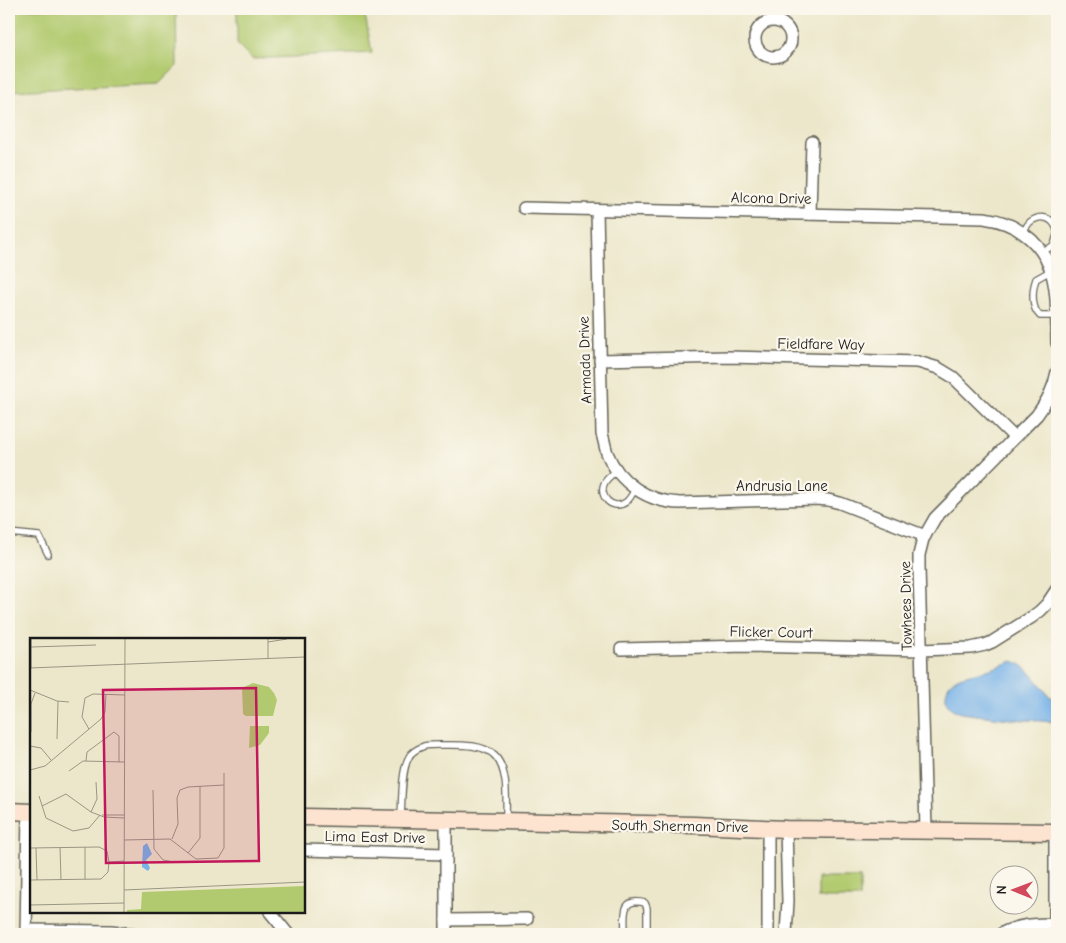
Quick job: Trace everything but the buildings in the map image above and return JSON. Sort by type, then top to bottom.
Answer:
[{"type":"street","points":[[810,214],[812,142]]},
{"type":"street","name":"Alcona Drive","points":[[524,208],[984,218],[999,221],[1019,230]]},
{"type":"street","name":"Armada Drive","points":[[596,210],[602,434],[607,452],[617,471]]},
{"type":"street","points":[[1019,230],[1037,244],[1052,270],[1056,293],[1057,343]]},
{"type":"street","name":"Fieldfare Way","points":[[600,360],[728,357],[918,362],[938,368],[953,377],[1014,437]]},
{"type":"street","name":"Towhees Drive","points":[[926,830],[919,556],[922,542],[939,513],[1037,415],[1052,392],[1057,372]]},
{"type":"street","name":"Andrusia Lane","points":[[617,471],[636,489],[655,498],[676,502],[828,500],[925,536]]},
{"type":"street","name":"Flicker Court","points":[[621,649],[747,646],[921,650],[971,648],[992,642],[1040,611],[1057,589]]},
{"type":"street","points":[[9,811],[30,812],[26,932],[111,931],[135,934]]},
{"type":"street","name":"South Sherman Drive","points":[[305,817],[786,829],[1056,832]]},
{"type":"street","points":[[446,821],[446,934]]},
{"type":"street","points":[[768,828],[768,934]]},
{"type":"street","points":[[786,829],[788,901],[786,934]]},
{"type":"street","points":[[1001,934],[1025,925],[1056,924],[1056,832]]},
{"type":"street","name":"Lima East Drive","points":[[305,850],[446,854]]},
{"type":"street","points":[[271,913],[288,934]]},
{"type":"street","points":[[446,920],[527,919]]},
{"type":"lane","points":[[1019,230],[1030,222],[1044,218],[1051,220],[1056,225],[1057,230]]},
{"type":"lane","points":[[1043,252],[1054,245],[1057,235]]},
{"type":"lane","points":[[1052,270],[1036,279],[1034,284],[1034,306],[1035,311],[1040,316],[1057,316]]},
{"type":"lane","points":[[617,471],[604,482],[602,493],[611,504],[621,505],[628,501],[636,489]]},
{"type":"lane","points":[[9,533],[38,536],[48,554]]},
{"type":"lane","points":[[400,820],[404,772],[409,756],[426,746],[464,745],[476,747],[496,757],[502,769],[506,786],[506,822]]},
{"type":"lane","points":[[625,934],[626,908],[628,904],[630,902],[642,902],[645,903],[647,908],[647,934]]},
{"type":"green space","points":[[9,9],[176,9],[177,66],[159,84],[9,91]]},
{"type":"green space","points":[[237,9],[362,9],[372,53],[252,59],[237,44]]},
{"type":"green space","points":[[818,878],[860,878],[860,898],[818,898]]},
{"type":"water","points":[[1013,661],[1029,671],[1050,697],[1057,697],[1057,722],[961,713],[949,705],[946,700],[946,692],[954,680]]}]
